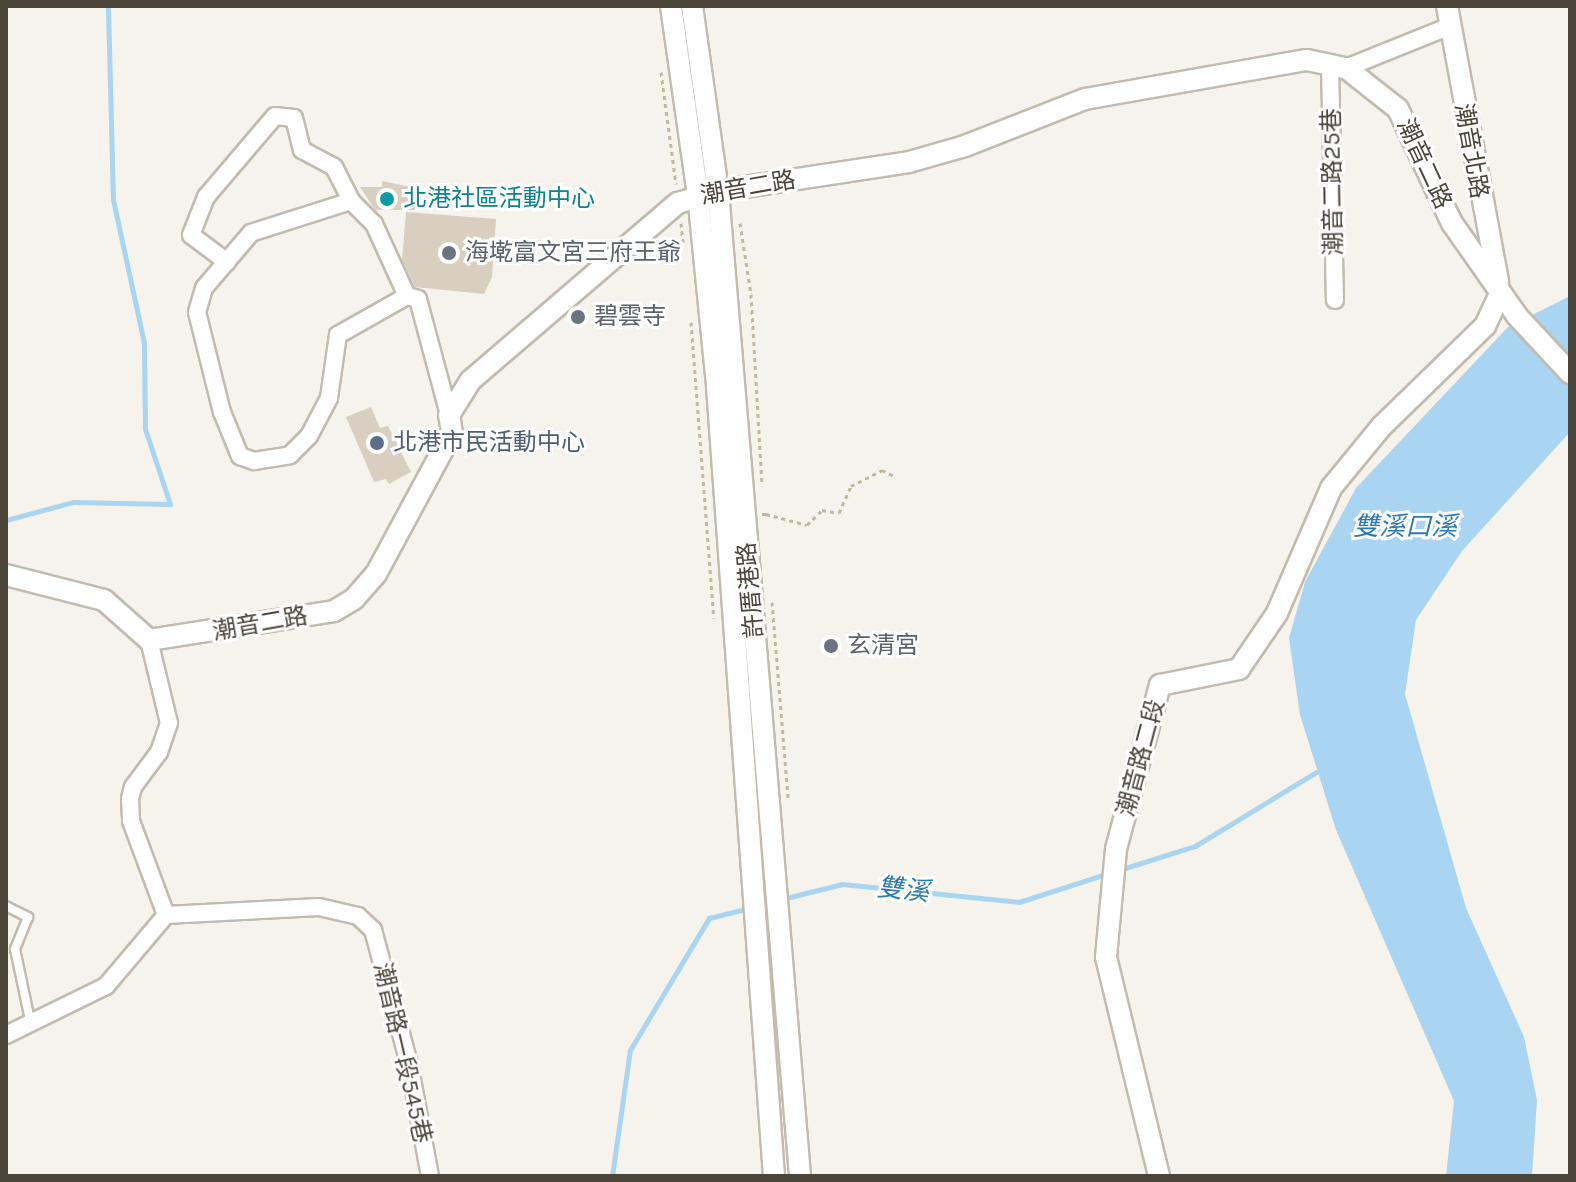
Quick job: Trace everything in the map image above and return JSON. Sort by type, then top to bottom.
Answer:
[{"type":"street","name":"許厝港路","points":[[671,6],[698,196],[776,890],[800,1176]]},
{"type":"street","name":"許厝港路","points":[[692,6],[698,196],[774,1176]]},
{"type":"street","points":[[1338,66],[1448,16]]},
{"type":"street","name":"潮音北路","points":[[1448,16],[1477,193],[1500,294]]},
{"type":"street","name":"潮音二路","points":[[149,640],[334,611],[354,599],[376,574],[452,433],[449,415],[470,381],[698,196],[909,162],[965,146],[1085,99],[1307,60],[1338,66],[1398,109],[1452,223],[1517,316],[1570,373]]},
{"type":"street","name":"潮音二路25巷","points":[[1335,300],[1338,66]]},
{"type":"street","points":[[227,262],[191,235],[206,197],[275,116],[294,118],[302,150],[334,167],[351,201],[374,224],[407,296]]},
{"type":"street","points":[[351,201],[251,233],[204,288],[197,312],[232,443],[240,456],[254,461],[290,455],[309,436],[329,398],[338,335],[407,296],[418,299],[449,415]]},
{"type":"street","name":"潮音路二段","points":[[1159,1176],[1106,957],[1107,916],[1116,849],[1160,685],[1239,669],[1277,613],[1331,488],[1382,426],[1485,326],[1500,294]]},
{"type":"street","points":[[6,575],[104,600],[149,640],[169,723],[159,752],[133,787],[130,799],[131,821],[166,915],[106,986],[30,1020],[6,1035]]},
{"type":"street","name":"潮音路一段545巷","points":[[166,915],[319,907],[358,916],[373,930],[409,1063],[430,1176]]},
{"type":"lane","points":[[6,906],[28,917],[15,949],[30,1020]]},
{"type":"path","points":[[660,67],[698,196],[684,246]]},
{"type":"path","points":[[691,320],[715,627]]},
{"type":"path","points":[[764,514],[807,525],[822,510],[839,513],[851,486],[882,470],[894,476]]},
{"type":"water","name":"雙溪口溪","points":[[1570,296],[1570,432],[1462,551],[1416,620],[1405,694],[1466,908],[1524,1037],[1537,1100],[1532,1176],[1446,1176],[1454,1101],[1336,830],[1300,715],[1289,638],[1305,582],[1356,488],[1508,327]]},
{"type":"building","name":"北港社區活動中心","points":[[382,181],[415,188],[415,210],[375,210],[360,187],[382,187]]},
{"type":"building","name":"海墘富文宮三府王爺","points":[[406,212],[496,219],[492,277],[484,294],[415,287],[402,260]]},
{"type":"building","name":"北港市民活動中心","points":[[371,407],[380,428],[388,426],[411,472],[389,484],[386,479],[374,482],[346,417]]},
{"type":"waterway","points":[[6,520],[73,502],[170,504],[145,429],[144,343],[113,200],[108,6]]},
{"type":"waterway","name":"雙溪","points":[[1119,870],[1195,846],[1323,768]]},
{"type":"waterway","name":"雙溪","points":[[782,899],[842,884],[1019,902],[1109,873]]},
{"type":"waterway","name":"雙溪","points":[[612,1176],[630,1050],[709,918],[749,908]]},
{"type":"place","name":"北港社區活動中心","points":[[387,199]]},
{"type":"place","name":"海墘富文宮三府王爺","points":[[449,253]]},
{"type":"place","name":"碧雲寺","points":[[578,317]]},
{"type":"place","name":"北港市民活動中心","points":[[377,443]]},
{"type":"place","name":"玄清宮","points":[[831,646]]}]
